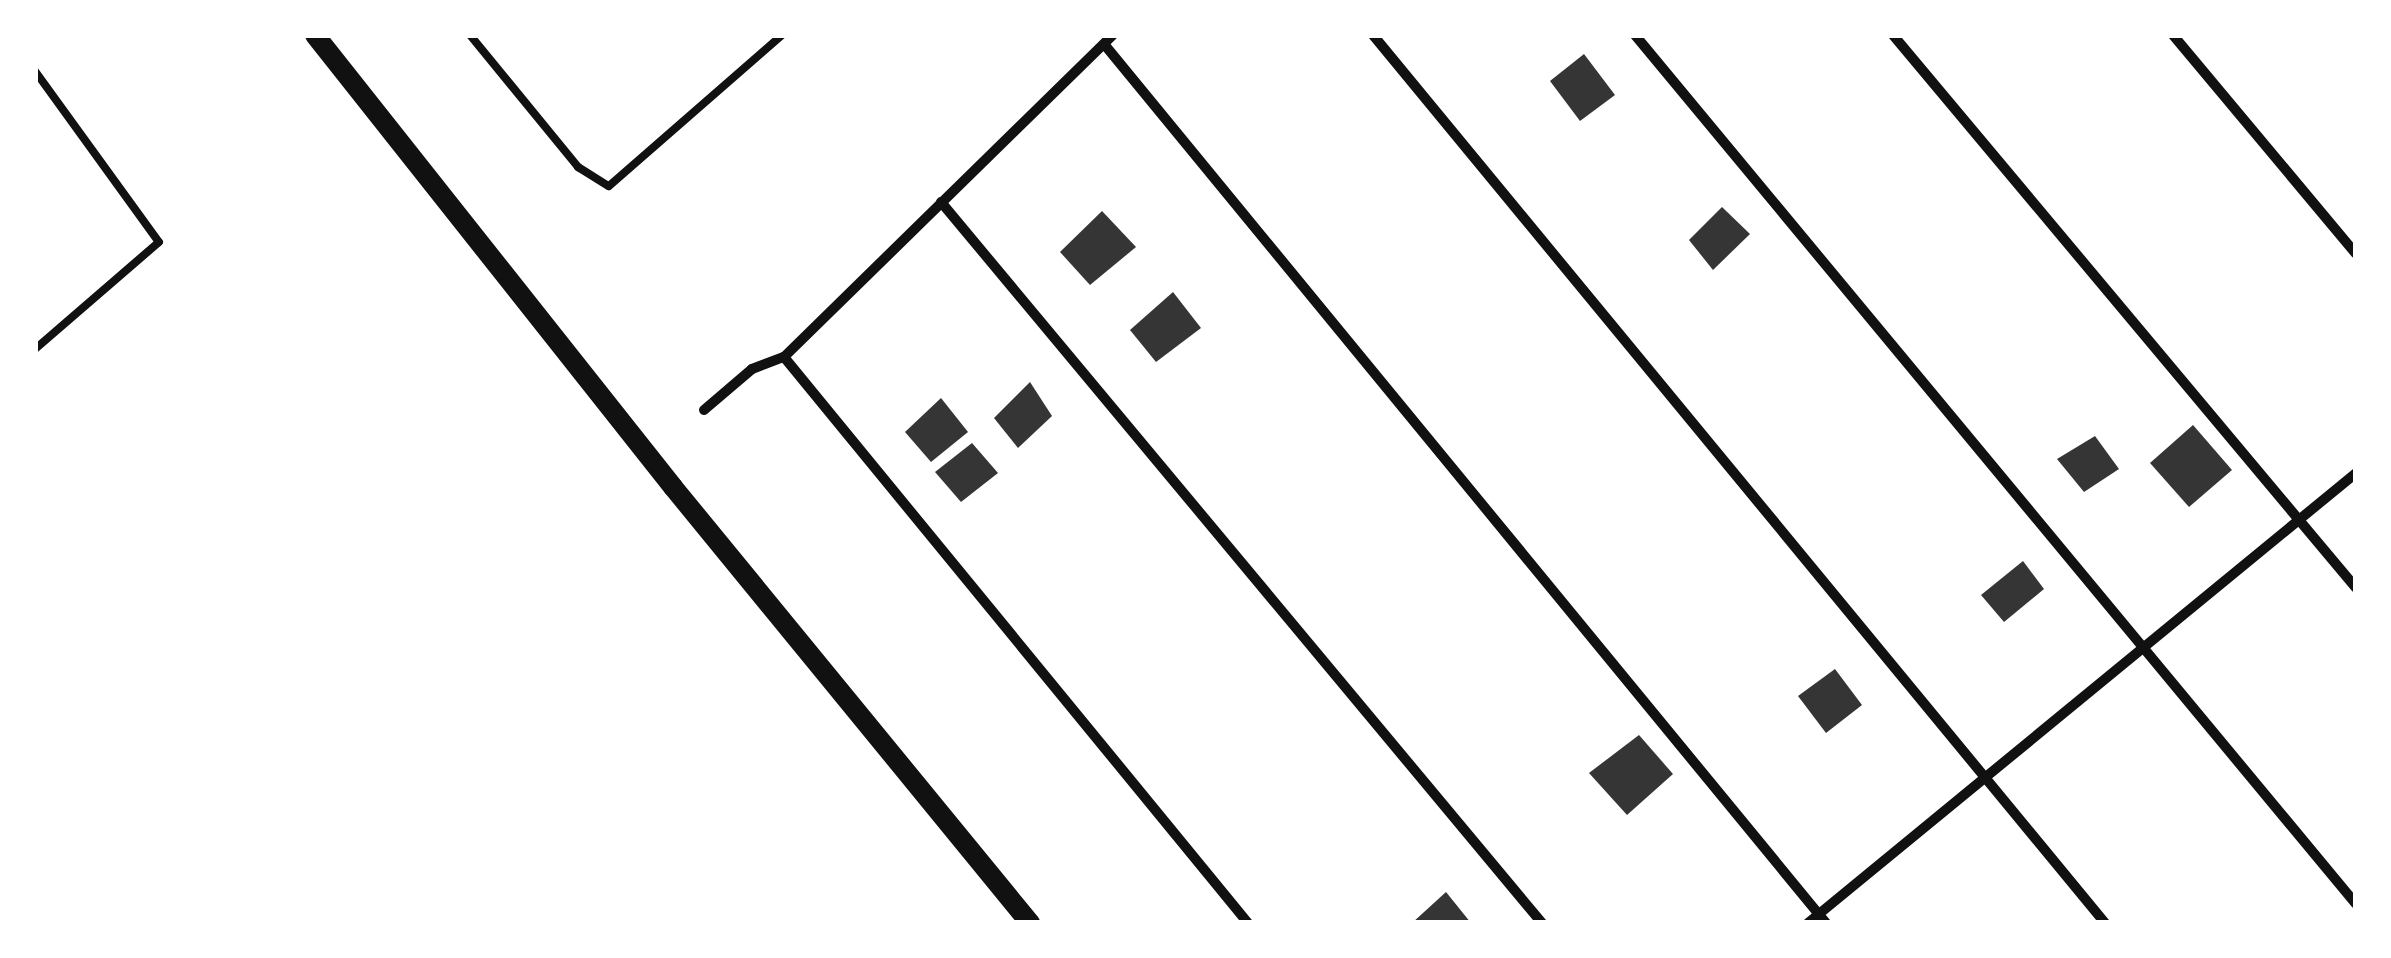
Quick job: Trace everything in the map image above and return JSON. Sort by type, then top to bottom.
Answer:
[{"type":"main road","points":[[315,35],[661,472],[1030,923]]},
{"type":"street","points":[[1373,35],[2105,923]]},
{"type":"street","points":[[1635,35],[2356,904]]},
{"type":"street","points":[[1893,35],[2356,588]]},
{"type":"street","points":[[2174,35],[2356,254]]},
{"type":"street","points":[[704,410],[752,369],[784,356],[1108,39],[1822,919]]},
{"type":"street","points":[[940,202],[1542,923]]},
{"type":"street","points":[[784,356],[1248,923]]},
{"type":"street","points":[[1808,923],[1822,919],[1985,778],[2356,473]]},
{"type":"lane","points":[[470,35],[578,168],[609,186],[782,35]]},
{"type":"lane","points":[[35,71],[158,242],[35,350]]},
{"type":"building","points":[[1584,54],[1615,95],[1580,121],[1550,81]]},
{"type":"building","points":[[1722,207],[1750,234],[1713,270],[1689,240]]},
{"type":"building","points":[[1102,211],[1136,247],[1090,285],[1060,252]]},
{"type":"building","points":[[1173,292],[1201,328],[1156,362],[1130,330]]},
{"type":"building","points":[[1030,382],[1052,416],[1018,448],[994,418]]},
{"type":"building","points":[[941,398],[968,432],[931,462],[905,432]]},
{"type":"building","points":[[2193,425],[2232,470],[2189,507],[2150,463]]},
{"type":"building","points":[[2095,436],[2119,469],[2084,492],[2057,459]]},
{"type":"building","points":[[972,443],[998,473],[961,502],[935,472]]},
{"type":"building","points":[[2023,561],[2044,589],[2004,622],[1981,595]]},
{"type":"building","points":[[1835,669],[1862,705],[1826,733],[1798,696]]},
{"type":"building","points":[[1639,735],[1673,774],[1627,815],[1589,773]]},
{"type":"building","points":[[1446,892],[1471,923],[1412,923]]}]
